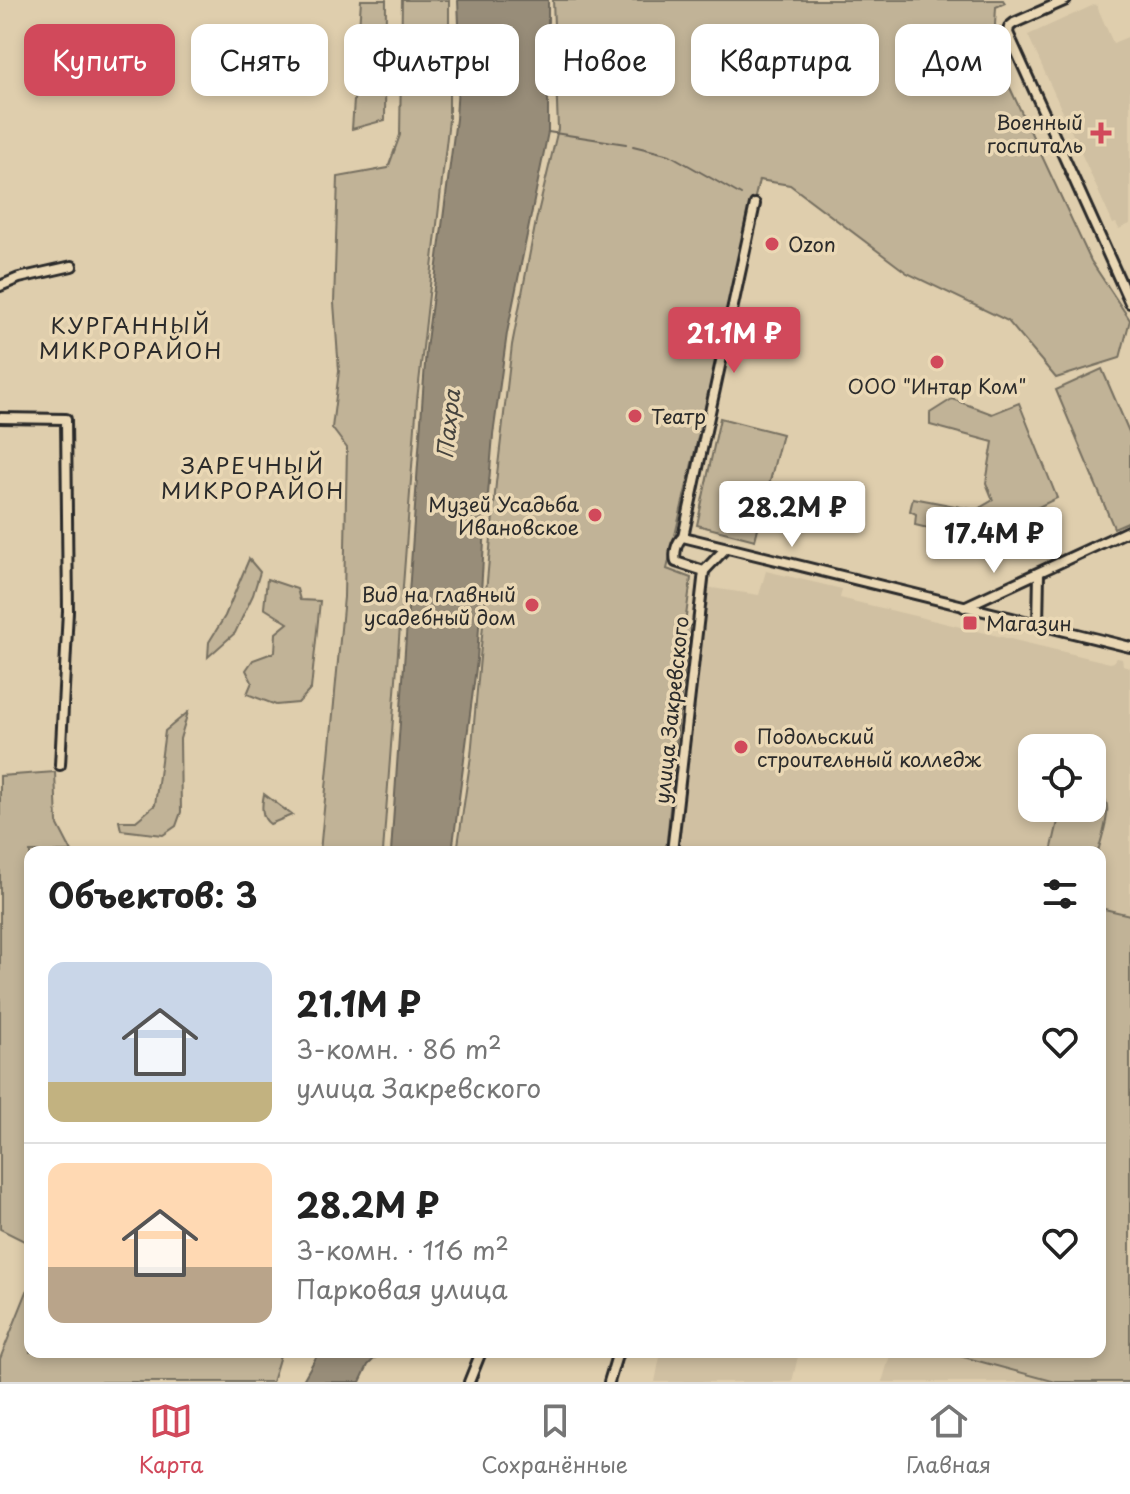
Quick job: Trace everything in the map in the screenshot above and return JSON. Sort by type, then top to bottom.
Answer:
[{"type":"street","points":[[1066,0],[1014,23],[1008,33],[1130,303]]},
{"type":"street","points":[[726,548],[704,571],[676,562],[755,204]]},
{"type":"street","points":[[0,286],[19,278],[72,266]]},
{"type":"street","points":[[0,418],[66,419],[68,611],[60,765]]},
{"type":"street","points":[[962,607],[1130,530]]},
{"type":"street","points":[[683,537],[1130,647]]},
{"type":"street","name":"улица Закревского","points":[[673,846],[704,571]]},
{"type":"street","points":[[1038,625],[1039,573]]},
{"type":"street","points":[[469,1382],[479,1358]]},
{"type":"street","points":[[609,1382],[616,1358]]},
{"type":"shaded area","points":[[361,0],[386,0],[386,24],[359,24]]},
{"type":"shaded area","points":[[402,0],[449,0],[449,24],[402,24]]},
{"type":"shaded area","points":[[553,0],[1003,0],[1005,3],[996,7],[995,24],[895,24],[895,96],[1011,96],[1011,90],[1091,261],[1130,320],[1120,358],[1056,378],[1008,321],[907,273],[790,185],[759,180],[667,569],[691,578],[685,624],[692,626],[680,702],[667,846],[458,846],[471,756],[512,345],[558,129],[557,96],[675,96],[675,24],[554,24]]},
{"type":"shaded area","name":"Военный госпиталь","points":[[1096,4],[1113,43],[1130,36],[1130,224],[1119,229],[1116,223],[1113,224],[1028,35]]},
{"type":"shaded area","points":[[354,96],[385,96],[385,120],[352,129]]},
{"type":"shaded area","points":[[401,96],[449,96],[449,119],[417,400],[383,846],[321,846],[344,597],[347,448],[332,428],[339,371],[334,303],[338,177],[388,168],[400,135]]},
{"type":"shaded area","points":[[1102,369],[1130,434],[1130,521],[1114,528],[1056,390]]},
{"type":"shaded area","points":[[952,399],[992,414],[1019,403],[1057,498],[973,539],[915,525],[916,514],[910,511],[913,498],[976,510],[993,500],[986,483],[993,442],[930,425],[930,413]]},
{"type":"shaded area","points":[[720,418],[782,434],[755,540],[697,525]]},
{"type":"shaded area","points":[[249,559],[260,572],[253,595],[235,633],[208,657],[209,642],[225,616]]},
{"type":"shaded area","points":[[766,571],[842,589],[840,598],[1110,663],[1117,658],[1122,659],[1123,665],[1130,668],[1130,915],[1106,909],[1106,846],[677,846],[705,587],[759,595]]},
{"type":"shaded area","points":[[267,579],[297,589],[300,600],[320,601],[311,689],[298,703],[276,705],[247,694],[252,682],[246,670],[253,660],[275,652],[276,633],[288,623],[264,608]]},
{"type":"shaded area","points":[[188,712],[180,739],[181,812],[176,826],[163,835],[121,830],[119,821],[136,821],[155,805],[165,731]]},
{"type":"shaded area","points":[[55,772],[57,823],[69,846],[24,846],[24,1241],[0,1229],[0,776]]},
{"type":"shaded area","points":[[264,794],[292,815],[270,824],[263,814]]},
{"type":"shaded area","points":[[1058,822],[1106,822],[1100,846],[1052,846]]},
{"type":"shaded area","points":[[1106,909],[1130,915],[1130,1382],[1056,1382],[967,1358],[1106,1358]]},
{"type":"shaded area","points":[[24,1299],[24,1358],[279,1358],[272,1382],[0,1382],[0,1359]]},
{"type":"shaded area","points":[[660,1358],[798,1358],[792,1382],[655,1382]]},
{"type":"shaded area","points":[[889,1358],[967,1358],[1056,1382],[882,1382]]},
{"type":"water","name":"Пахра","points":[[458,0],[548,0],[548,24],[535,24],[535,96],[548,96],[548,132],[507,333],[493,435],[477,660],[453,846],[391,846],[426,349],[457,96],[519,96],[519,24],[459,24]]},
{"type":"water","points":[[316,1358],[375,1358],[360,1382],[302,1382]]},
{"type":"waterway","points":[[548,132],[626,144]]},
{"type":"waterway","points":[[633,146],[670,155],[741,195]]},
{"type":"place","name":"Военный госпиталь","points":[[1101,133]]},
{"type":"place","name":"Ozon","points":[[772,244]]},
{"type":"place","name":"ООО \"Интар Ком\"","points":[[937,362]]},
{"type":"place","name":"Театр","points":[[635,416]]},
{"type":"place","name":"Музей Усадьба Ивановское","points":[[595,515]]},
{"type":"place","name":"Вид на главный усадебный дом","points":[[532,605]]},
{"type":"place","name":"Магазин","points":[[970,623]]},
{"type":"place","name":"Подольский строительный колледж","points":[[741,747]]},
{"type":"district","name":"КУРГАННЫЙ МИКРОРАЙОН","points":[[131,336]]},
{"type":"district","name":"ЗАРЕЧНЫЙ МИКРОРАЙОН","points":[[253,476]]}]
